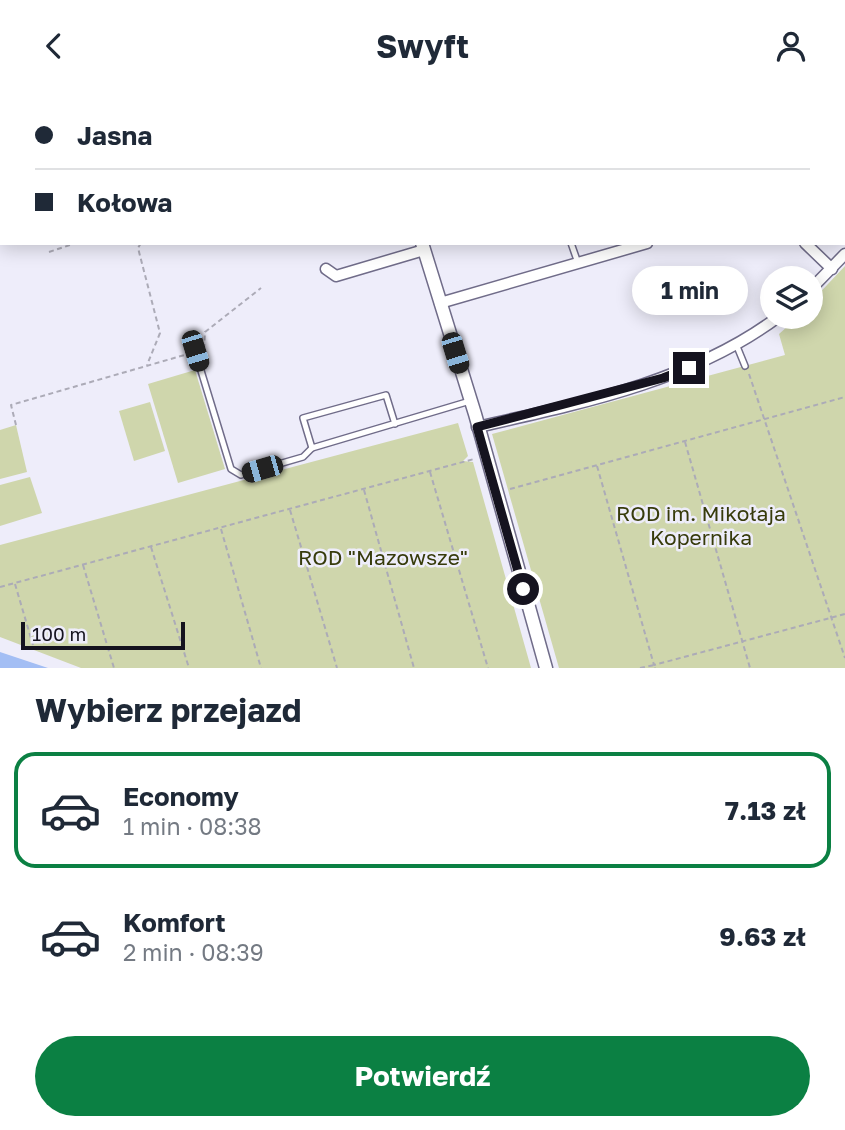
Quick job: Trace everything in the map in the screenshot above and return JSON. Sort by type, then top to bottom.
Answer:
[{"type":"street","points":[[440,303],[641,245]]},
{"type":"street","points":[[807,245],[832,269]]},
{"type":"street","points":[[326,269],[336,276],[423,247],[546,668]]},
{"type":"street","points":[[823,278],[845,254]]},
{"type":"street","points":[[477,427],[663,378],[736,344],[760,329]]},
{"type":"lane","points":[[572,245],[578,265]]},
{"type":"lane","points":[[736,344],[745,366]]},
{"type":"lane","points":[[195,351],[231,469],[241,475],[303,457],[312,448],[470,401]]},
{"type":"lane","points":[[312,448],[303,418],[386,395],[395,423]]},
{"type":"path","points":[[49,252],[70,245]]},
{"type":"path","points":[[140,245],[138,248],[160,333],[146,366]]},
{"type":"path","points":[[16,425],[11,405],[206,348],[205,332],[261,288]]},
{"type":"path","points":[[745,366],[845,658]]},
{"type":"path","points":[[508,490],[845,397]]},
{"type":"path","points":[[685,441],[750,668]]},
{"type":"path","points":[[0,587],[464,461]]},
{"type":"path","points":[[597,465],[654,666]]},
{"type":"path","points":[[430,471],[488,668]]},
{"type":"path","points":[[363,489],[414,668]]},
{"type":"path","points":[[289,509],[337,668]]},
{"type":"path","points":[[220,528],[261,668]]},
{"type":"path","points":[[151,546],[189,668]]},
{"type":"path","points":[[83,564],[114,668]]},
{"type":"path","points":[[15,583],[33,645]]},
{"type":"path","points":[[640,668],[845,614]]},
{"type":"green space","name":"ROD im. Mikołaja Kopernika","points":[[845,266],[845,668],[559,668],[492,434],[785,355],[779,334],[785,329],[823,329],[823,289]]},
{"type":"green space","points":[[195,370],[225,469],[178,483],[148,384]]},
{"type":"green space","points":[[150,402],[165,451],[134,461],[119,411]]},
{"type":"green space","name":"ROD \"Mazowsze\"","points":[[458,423],[468,456],[463,461],[473,462],[531,668],[81,668],[0,637],[0,545]]},
{"type":"green space","points":[[16,425],[27,472],[0,479],[0,430]]},
{"type":"green space","points":[[30,477],[42,513],[0,526],[0,485]]},
{"type":"water","points":[[0,652],[48,668],[0,668]]},
{"type":"route","points":[[523,589],[477,427],[663,378],[689,368]]}]
